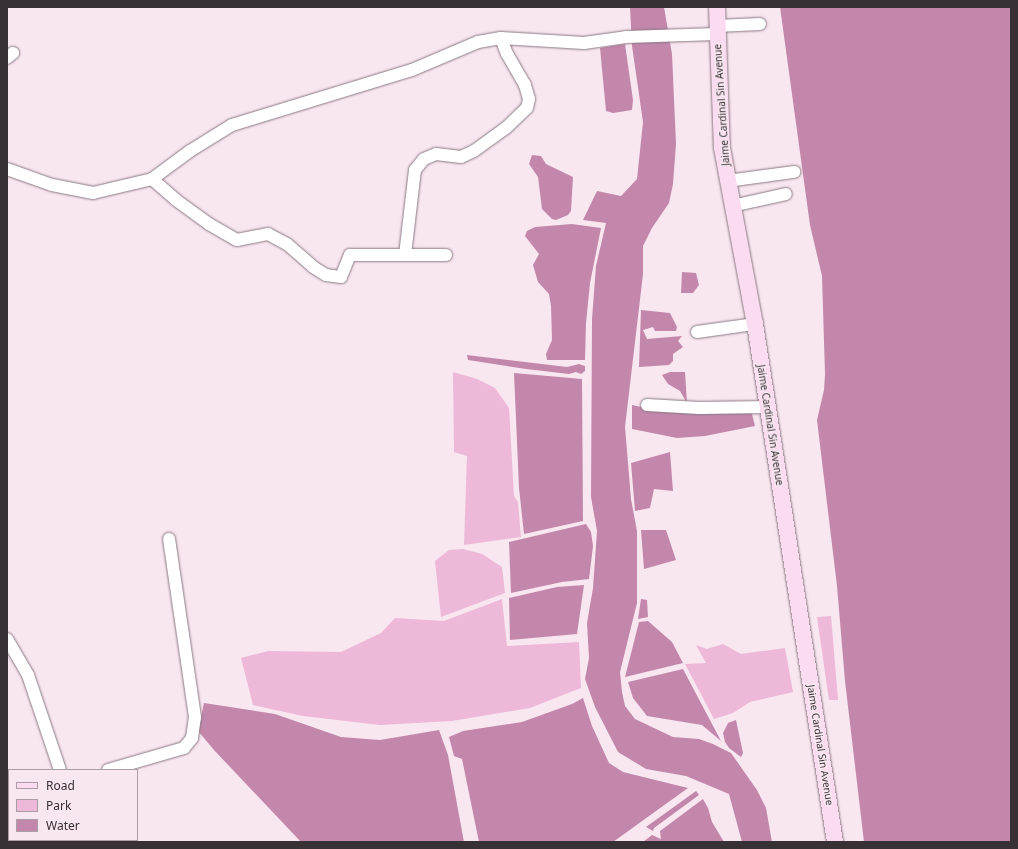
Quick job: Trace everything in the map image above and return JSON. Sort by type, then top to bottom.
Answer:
[{"type":"main road","name":"Jaime Cardinal Sin Avenue","points":[[717,7],[722,148],[755,324],[835,842]]},
{"type":"street","points":[[7,169],[52,185],[94,193],[152,179],[190,151],[232,125],[412,70],[478,42],[501,38],[584,43],[626,37],[666,36],[760,24]]},
{"type":"street","points":[[405,255],[415,170],[424,159],[436,154],[461,157],[474,151],[506,128],[527,108],[529,99],[525,85],[507,54],[501,38]]},
{"type":"street","points":[[727,181],[794,172]]},
{"type":"street","points":[[152,179],[176,200],[209,224],[237,240],[268,234],[287,244],[313,267],[326,275],[341,278],[350,255],[446,255]]},
{"type":"street","points":[[732,206],[786,194]]},
{"type":"street","points":[[697,332],[755,324]]},
{"type":"street","points":[[646,406],[699,408],[768,407]]},
{"type":"street","points":[[111,769],[184,748],[192,738],[195,717],[169,539]]},
{"type":"street","points":[[7,639],[28,675],[60,769]]},
{"type":"green space","points":[[453,372],[477,379],[495,388],[509,408],[514,496],[518,502],[521,537],[464,545],[467,456],[454,452]]},
{"type":"green space","points":[[463,549],[482,554],[502,567],[505,593],[441,617],[435,561],[449,550]]},
{"type":"green space","points":[[502,599],[507,646],[579,642],[581,688],[530,708],[452,721],[380,725],[303,716],[253,705],[241,658],[268,651],[341,652],[381,633],[395,618],[444,621]]},
{"type":"green space","points":[[831,616],[838,700],[829,700],[817,617]]},
{"type":"green space","points":[[723,644],[741,654],[785,648],[793,692],[750,702],[733,713],[714,719],[685,664],[706,663],[696,645],[707,649]]},
{"type":"water","points":[[630,7],[664,7],[672,54],[676,144],[673,184],[669,203],[652,228],[643,246],[643,274],[625,427],[631,499],[637,531],[637,603],[620,672],[622,692],[625,706],[635,719],[673,737],[699,739],[731,753],[757,790],[766,808],[772,842],[742,842],[729,794],[686,776],[646,769],[618,752],[595,707],[585,679],[589,658],[587,623],[593,588],[597,531],[591,497],[592,319],[596,266],[606,223],[583,220],[597,191],[621,196],[637,179],[643,122],[632,46]]},
{"type":"water","points":[[780,7],[1011,7],[1011,842],[864,842],[845,681],[837,586],[817,420],[824,390],[825,374],[822,276],[810,225]]},
{"type":"water","points":[[625,44],[633,100],[632,110],[613,113],[606,111],[600,48]]},
{"type":"water","points":[[532,155],[541,156],[546,164],[573,177],[571,211],[568,215],[556,220],[552,219],[542,209],[538,177],[529,164]]},
{"type":"water","points":[[572,224],[601,228],[590,283],[586,323],[585,360],[547,360],[546,354],[552,340],[551,306],[549,294],[538,282],[533,265],[539,254],[525,236],[527,231],[535,227]]},
{"type":"water","points":[[682,272],[696,273],[699,285],[693,293],[681,293]]},
{"type":"water","points":[[641,310],[670,313],[677,327],[676,331],[655,331],[653,327],[643,330],[647,339],[682,336],[678,341],[683,347],[673,354],[673,361],[669,365],[639,367]]},
{"type":"water","points":[[467,355],[567,367],[579,364],[585,366],[585,371],[581,374],[576,372],[569,374],[526,369],[468,360]]},
{"type":"water","points":[[670,372],[685,372],[687,403],[680,391],[668,384],[662,375]]},
{"type":"water","points":[[514,373],[582,379],[583,521],[524,534],[519,488]]},
{"type":"water","points":[[632,405],[660,411],[750,406],[755,426],[705,436],[677,438],[632,429]]},
{"type":"water","points":[[670,452],[673,491],[654,489],[650,508],[635,511],[631,463]]},
{"type":"water","points":[[586,524],[591,532],[593,546],[589,579],[562,582],[511,593],[509,542]]},
{"type":"water","points":[[641,530],[666,530],[676,560],[644,569]]},
{"type":"water","points":[[584,585],[577,634],[510,640],[509,598],[557,587]]},
{"type":"water","points":[[641,599],[647,600],[648,617],[638,619]]},
{"type":"water","points":[[648,621],[672,642],[683,663],[625,677],[639,622]]},
{"type":"water","points":[[683,669],[721,741],[702,725],[647,716],[633,698],[628,682]]},
{"type":"water","points":[[583,698],[592,726],[609,763],[623,772],[688,788],[613,842],[479,842],[462,759],[454,756],[449,737],[463,731],[522,722],[572,704]]},
{"type":"water","points":[[204,703],[275,714],[341,737],[380,740],[439,730],[448,755],[464,842],[301,842],[198,731]]},
{"type":"water","points":[[736,720],[743,753],[741,757],[729,748],[725,742],[723,733],[728,723]]},
{"type":"water","points":[[8,788],[8,841],[14,841],[7,842]]},
{"type":"water","points":[[696,791],[699,795],[654,828],[653,831],[646,827]]},
{"type":"water","points":[[703,799],[708,808],[712,822],[724,842],[643,842],[652,835],[661,839],[660,831]]}]
